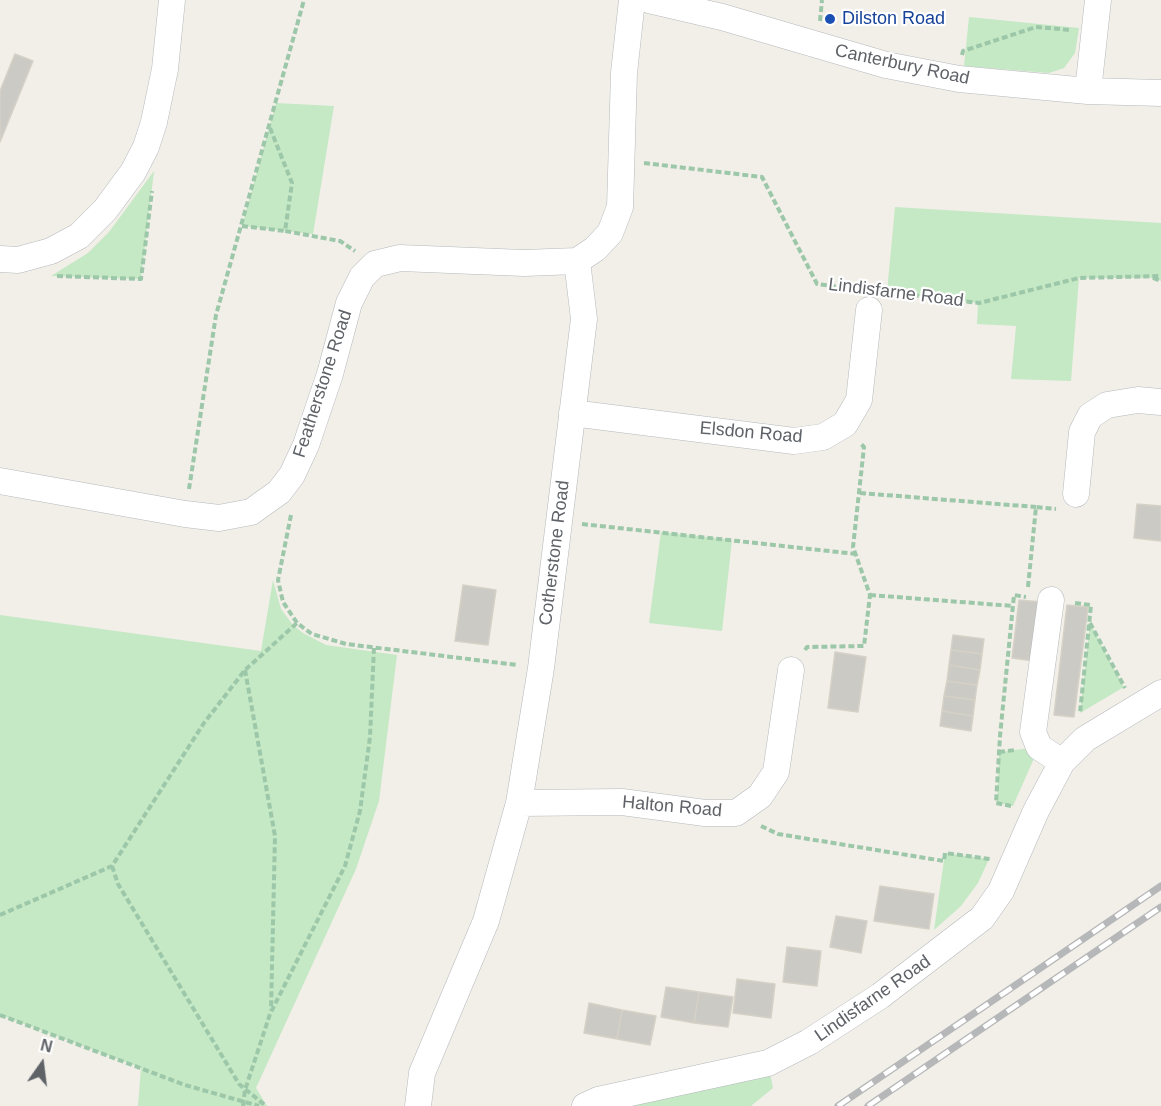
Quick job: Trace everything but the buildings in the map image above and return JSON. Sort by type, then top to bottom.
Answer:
[{"type":"street","points":[[9,259],[51,251],[79,236],[105,210],[133,172],[146,147],[165,69],[172,0]]},
{"type":"street","points":[[375,264],[400,258],[524,263],[577,261],[595,249],[610,233],[620,207],[624,74],[632,0]]},
{"type":"street","name":"Canterbury Road","points":[[649,0],[722,17],[886,65],[959,79],[1088,91],[1161,93]]},
{"type":"street","points":[[1088,91],[1098,0]]},
{"type":"street","name":"Cotherstone Road","points":[[418,1106],[417,1092],[422,1073],[486,921],[519,803],[541,668],[584,319],[577,261]]},
{"type":"street","name":"Featherstone Road","points":[[0,481],[185,514],[219,518],[251,512],[279,492],[292,475],[306,445],[330,374],[349,303],[362,277],[375,264]]},
{"type":"street","points":[[845,424],[859,399],[869,297]]},
{"type":"street","points":[[1076,494],[1082,432],[1090,416],[1107,405],[1138,400],[1161,402]]},
{"type":"street","name":"Elsdon Road","points":[[572,413],[794,441],[823,437],[845,424]]},
{"type":"street","points":[[1039,598],[1033,732],[1039,747],[1062,762]]},
{"type":"street","name":"Halton Road","points":[[519,803],[622,802],[705,813],[736,813],[760,796],[776,772],[790,670]]},
{"type":"street","name":"Lindisfarne Road","points":[[585,1106],[598,1100],[768,1063],[809,1042],[880,996],[982,918],[1001,891],[1036,811],[1062,762],[1085,739],[1161,693]]},
{"type":"path","points":[[185,514],[216,315],[304,0]]},
{"type":"path","points":[[959,79],[963,51],[1036,27],[1094,32]]},
{"type":"path","points":[[270,128],[292,183],[285,231]]},
{"type":"path","points":[[9,259],[51,276],[141,279],[154,171],[146,147]]},
{"type":"path","name":"Lindisfarne Road","points":[[622,160],[762,177],[817,284],[869,297],[979,303],[1079,278],[1161,276]]},
{"type":"path","points":[[242,226],[313,234],[340,242],[375,264]]},
{"type":"path","points":[[1152,278],[1161,281]]},
{"type":"path","points":[[790,670],[807,648],[864,646],[870,595],[853,547],[864,447],[845,424]]},
{"type":"path","points":[[279,492],[292,509],[278,580],[283,602],[297,623],[312,634],[328,640],[374,647],[541,668]]},
{"type":"path","points":[[860,493],[1060,509],[1076,494]]},
{"type":"path","points":[[1036,507],[1039,598]]},
{"type":"path","points":[[560,521],[856,554]]},
{"type":"path","points":[[870,595],[1013,606]]},
{"type":"path","points":[[1014,595],[996,803],[1036,811]]},
{"type":"path","points":[[0,915],[112,866],[204,723],[245,670],[297,623]]},
{"type":"path","points":[[1090,623],[1135,708]]},
{"type":"path","points":[[243,1103],[245,1090],[270,1014],[345,866],[360,811],[369,747],[374,647]]},
{"type":"path","points":[[245,670],[274,836],[270,1014]]},
{"type":"path","points":[[736,813],[778,834],[944,861],[945,853],[989,859],[1011,869]]},
{"type":"path","points":[[112,866],[118,884],[245,1090],[266,1106]]},
{"type":"path","points":[[0,1015],[185,1084],[259,1106]]},
{"type":"green space","points":[[969,17],[1079,28],[1075,53],[1064,68],[1049,73],[964,66]]},
{"type":"green space","points":[[276,103],[334,106],[313,234],[242,226]]},
{"type":"green space","points":[[154,171],[141,279],[51,276],[88,253],[109,232]]},
{"type":"green space","points":[[895,207],[1161,223],[1161,281],[1152,278],[1079,278],[1071,381],[1011,379],[1016,326],[977,324],[978,303],[887,292]]},
{"type":"green space","points":[[661,532],[732,540],[722,631],[649,623]]},
{"type":"green space","points":[[273,580],[281,609],[293,625],[303,633],[326,645],[397,655],[379,801],[356,869],[256,1088],[267,1106],[138,1106],[141,1068],[0,1015],[0,615],[261,651]]},
{"type":"green space","points":[[1090,623],[1124,687],[1080,713]]},
{"type":"green space","points":[[1039,747],[1013,806],[997,803],[999,752]]},
{"type":"green space","points":[[945,853],[989,859],[978,883],[961,906],[934,930]]},
{"type":"green space","points":[[768,1063],[773,1088],[751,1106],[585,1106]]},
{"type":"railway","points":[[838,1106],[1161,886]]},
{"type":"railway","points":[[868,1106],[1161,907]]},
{"type":"place","name":"Dilston Road","points":[[830,19]]}]
